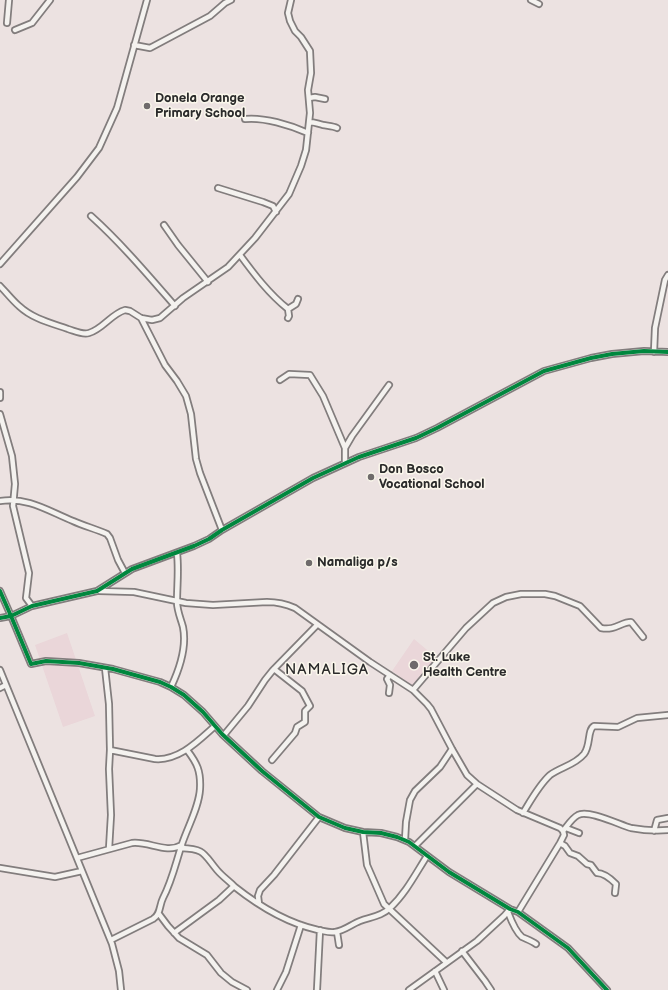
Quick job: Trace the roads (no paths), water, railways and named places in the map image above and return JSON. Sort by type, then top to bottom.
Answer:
[{"type":"street","points":[[7,22],[9,0]]},
{"type":"street","points":[[15,30],[32,23],[50,0]]},
{"type":"street","points":[[0,264],[77,177],[99,148],[117,108],[147,0]]},
{"type":"street","points":[[134,45],[150,48],[210,16],[225,3],[232,0]]},
{"type":"street","points":[[0,286],[19,307],[33,316],[83,334],[96,330],[108,320],[125,310],[130,311],[142,318],[156,320],[183,298],[228,267],[276,212],[289,194],[306,150],[309,122],[308,90],[311,73],[310,50],[291,25],[288,13],[291,0]]},
{"type":"street","points":[[531,0],[539,4]]},
{"type":"street","points":[[309,98],[315,97],[325,99]]},
{"type":"street","points":[[245,119],[254,118],[263,120],[297,128],[308,133]]},
{"type":"street","points":[[309,122],[317,122],[323,125],[338,128]]},
{"type":"street","points":[[218,188],[273,206],[276,212]]},
{"type":"street","points":[[91,216],[111,234],[175,306]]},
{"type":"street","points":[[164,225],[208,282]]},
{"type":"street","points":[[240,255],[257,277],[288,309],[288,318]]},
{"type":"street","points":[[654,352],[655,328],[665,280],[668,274]]},
{"type":"street","points":[[288,309],[296,304],[298,299]]},
{"type":"street","points":[[142,318],[165,365],[186,396],[191,414],[196,459],[222,530]]},
{"type":"street","points":[[97,591],[142,564],[177,553],[209,539],[309,480],[380,449],[416,438],[544,371],[591,358],[612,354],[629,352],[668,352]]},
{"type":"street","points":[[280,380],[289,374],[310,374],[323,396],[345,448],[345,463]]},
{"type":"street","points":[[345,448],[389,385]]},
{"type":"street","points":[[0,392],[0,398]]},
{"type":"street","points":[[0,414],[12,456],[15,484],[13,506],[29,573],[26,598],[32,606]]},
{"type":"street","points":[[0,501],[14,500],[41,506],[74,522],[107,534],[125,573]]},
{"type":"street","points":[[171,687],[182,657],[185,643],[177,601],[179,575],[177,553]]},
{"type":"street","points":[[0,618],[11,616],[32,606],[97,591],[115,590],[134,592],[177,601],[220,606],[251,602],[282,603],[295,608],[317,625],[413,690],[431,709],[467,775],[477,784],[523,813],[564,830],[579,833]]},
{"type":"street","points":[[0,591],[31,664],[46,661],[68,661],[105,668],[160,682],[171,687],[194,703],[215,726],[262,771],[319,817],[333,824],[363,832],[381,833],[405,840],[415,846],[450,872],[509,910],[518,912],[568,948],[607,990]]},
{"type":"street","points":[[413,690],[455,640],[483,611],[499,599],[512,595],[545,594],[555,596],[580,606],[601,628],[615,628],[629,621],[632,622],[643,637]]},
{"type":"street","points":[[224,735],[248,706],[274,668],[317,625]]},
{"type":"street","points":[[105,668],[109,704],[111,815],[109,849]]},
{"type":"street","points":[[272,760],[295,733],[297,727],[305,722],[305,711],[310,706],[302,691],[274,668]]},
{"type":"street","points":[[0,670],[111,940],[119,971],[121,990]]},
{"type":"street","points":[[389,693],[390,685],[387,679],[390,675]]},
{"type":"street","points":[[0,688],[6,685]]},
{"type":"street","points":[[523,813],[546,780],[557,771],[572,764],[584,754],[589,743],[591,728],[594,726],[618,727],[637,718],[654,718],[668,715]]},
{"type":"street","points":[[110,750],[161,760],[173,758],[187,750],[215,726]]},
{"type":"street","points":[[405,840],[406,822],[410,800],[415,791],[440,767],[452,749]]},
{"type":"street","points":[[187,750],[198,766],[200,776],[198,801],[181,846],[170,884],[160,904],[159,914],[174,933],[207,955],[221,973],[232,982],[247,990]]},
{"type":"street","points":[[415,846],[477,784]]},
{"type":"street","points":[[518,912],[560,843],[564,835],[564,830],[575,817],[583,814],[614,821],[632,828],[654,831],[668,830]]},
{"type":"street","points":[[259,904],[258,896],[260,890],[319,817]]},
{"type":"street","points":[[654,831],[657,820],[668,818]]},
{"type":"street","points":[[363,832],[367,865],[380,897],[388,910],[419,936],[446,962]]},
{"type":"street","points":[[77,858],[138,843],[175,849],[181,846],[189,848],[203,853],[208,857],[217,870],[234,886],[259,904],[301,925],[330,932],[337,932],[388,910],[409,885],[427,856]]},
{"type":"street","points":[[560,843],[587,864],[591,864],[597,873],[601,873],[613,880],[616,884],[615,893]]},
{"type":"street","points":[[175,849],[179,855]]},
{"type":"street","points":[[0,868],[50,876],[60,876],[82,871]]},
{"type":"street","points":[[174,933],[219,900],[234,886]]},
{"type":"street","points":[[509,910],[514,925],[523,937],[536,944]]},
{"type":"street","points":[[409,990],[477,940],[509,910]]},
{"type":"street","points":[[111,940],[153,919],[159,914]]},
{"type":"street","points":[[277,990],[286,972],[301,925]]},
{"type":"street","points":[[317,990],[320,930]]},
{"type":"street","points":[[337,932],[339,944]]},
{"type":"street","points":[[462,951],[491,990]]},
{"type":"street","points":[[435,971],[444,990]]},
{"type":"place","name":"Donela Orange Primary School","points":[[147,106]]},
{"type":"place","name":"Don Bosco Vocational School","points":[[371,477]]},
{"type":"place","name":"Namaliga p/s","points":[[309,563]]},
{"type":"place","name":"St. Luke Health Centre","points":[[414,665]]},
{"type":"district","name":"NAMALIGA","points":[[327,670]]}]
